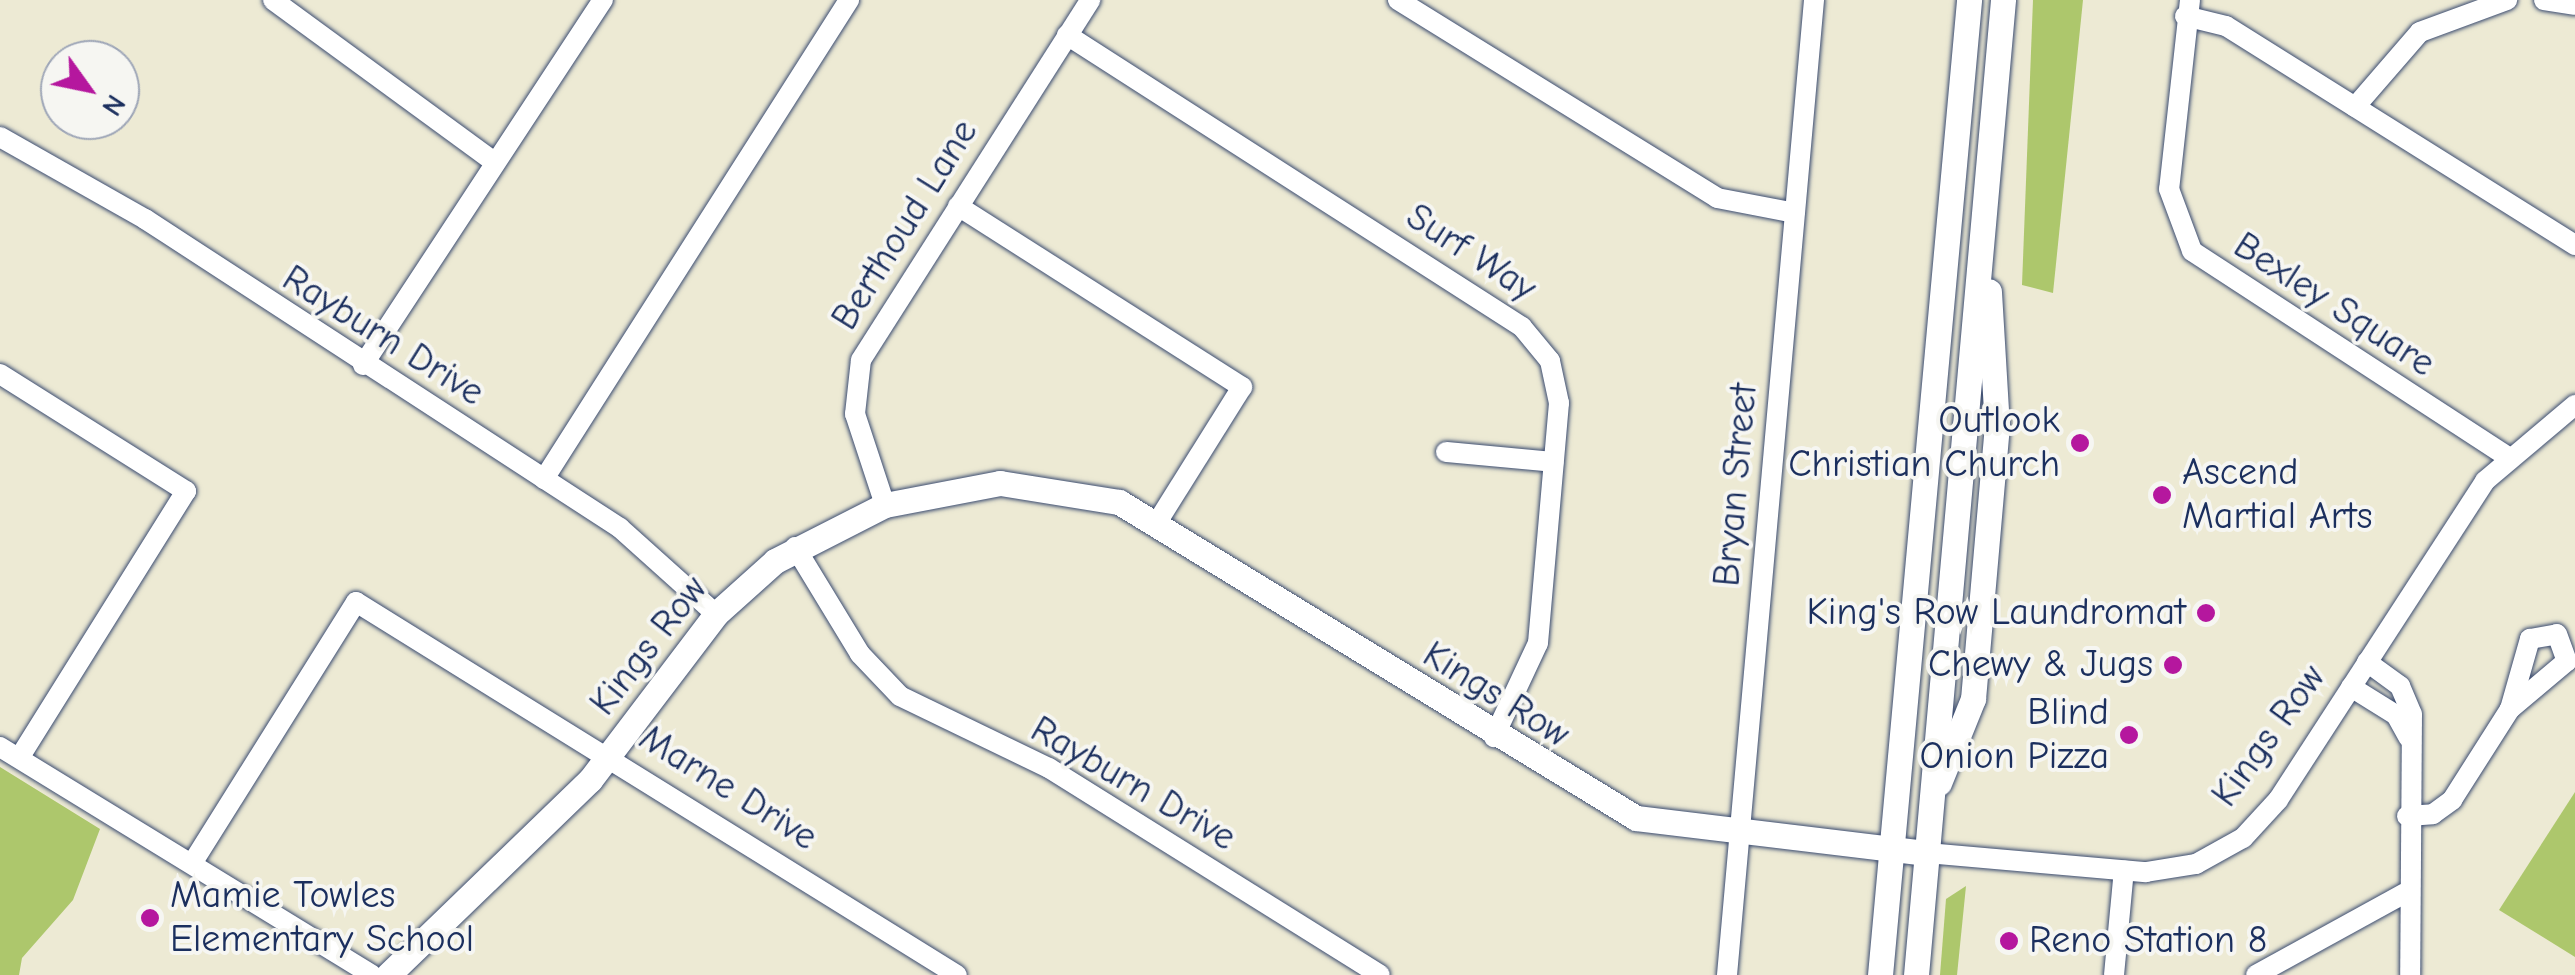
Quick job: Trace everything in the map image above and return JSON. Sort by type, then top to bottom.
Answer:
[{"type":"main road","points":[[1880,975],[1969,0]]},
{"type":"main road","points":[[1916,975],[1932,796],[1970,718],[1997,427],[1984,215],[2002,0]]},
{"type":"main road","name":"Kings Row","points":[[388,975],[610,756],[716,614],[795,547],[885,505],[971,486],[1039,484],[1100,495],[1156,524],[1494,737],[1636,818],[1741,834],[1928,853]]},
{"type":"street","points":[[273,0],[494,162]]},
{"type":"street","points":[[363,366],[603,0]]},
{"type":"street","points":[[544,479],[849,0]]},
{"type":"street","name":"Berthoud Lane","points":[[885,505],[855,414],[855,378],[958,206],[1090,0]]},
{"type":"street","points":[[1398,0],[1717,198],[1794,213]]},
{"type":"street","name":"Bryan Street","points":[[1727,975],[1814,0]]},
{"type":"street","points":[[2355,107],[2420,32],[2507,0]]},
{"type":"street","points":[[2544,0],[2575,6]]},
{"type":"street","points":[[2187,8],[2226,26],[2575,246]]},
{"type":"street","name":"Bexley Square","points":[[2187,8],[2169,189],[2192,251],[2506,456]]},
{"type":"street","name":"Surf Way","points":[[1067,35],[1522,326],[1557,383],[1538,643],[1494,737]]},
{"type":"street","name":"Rayburn Drive","points":[[0,137],[158,227],[363,366],[620,528],[716,614]]},
{"type":"street","points":[[958,206],[1242,387],[1156,524]]},
{"type":"street","points":[[0,374],[186,491],[21,755]]},
{"type":"street","name":"Kings Row","points":[[1928,853],[2124,870],[2196,864],[2243,838],[2351,687],[2506,456],[2575,405]]},
{"type":"street","points":[[1446,452],[1554,462]]},
{"type":"street","name":"Rayburn Drive","points":[[795,547],[860,654],[900,696],[1049,768],[1380,975]]},
{"type":"street","name":"Marne Drive","points":[[192,862],[356,602],[610,756],[957,975]]},
{"type":"street","points":[[2367,662],[2409,699],[2404,893],[2410,975]]},
{"type":"street","points":[[2351,687],[2396,715],[2410,740]]},
{"type":"street","points":[[2407,816],[2444,808],[2510,709]]},
{"type":"street","points":[[0,748],[21,755],[372,975]]},
{"type":"street","points":[[2114,975],[2124,870]]},
{"type":"street","points":[[2256,975],[2404,893]]},
{"type":"green space","points":[[2033,0],[2083,0],[2053,293],[2022,285]]},
{"type":"green space","points":[[0,767],[100,829],[73,900],[22,958],[19,975],[0,975]]},
{"type":"green space","points":[[2575,792],[2575,957],[2499,910]]},
{"type":"green space","points":[[1966,886],[1957,975],[1940,975],[1946,899]]},
{"type":"place","name":"Outlook Christian Church","points":[[2080,443]]},
{"type":"place","name":"Ascend Martial Arts","points":[[2162,495]]},
{"type":"place","name":"King's Row Laundromat","points":[[2206,613]]},
{"type":"place","name":"Chewy & Jugs","points":[[2173,665]]},
{"type":"place","name":"Blind Onion Pizza","points":[[2129,735]]},
{"type":"place","name":"Mamie Towles Elementary School","points":[[150,918]]},
{"type":"place","name":"Reno Station 8","points":[[2009,941]]}]
